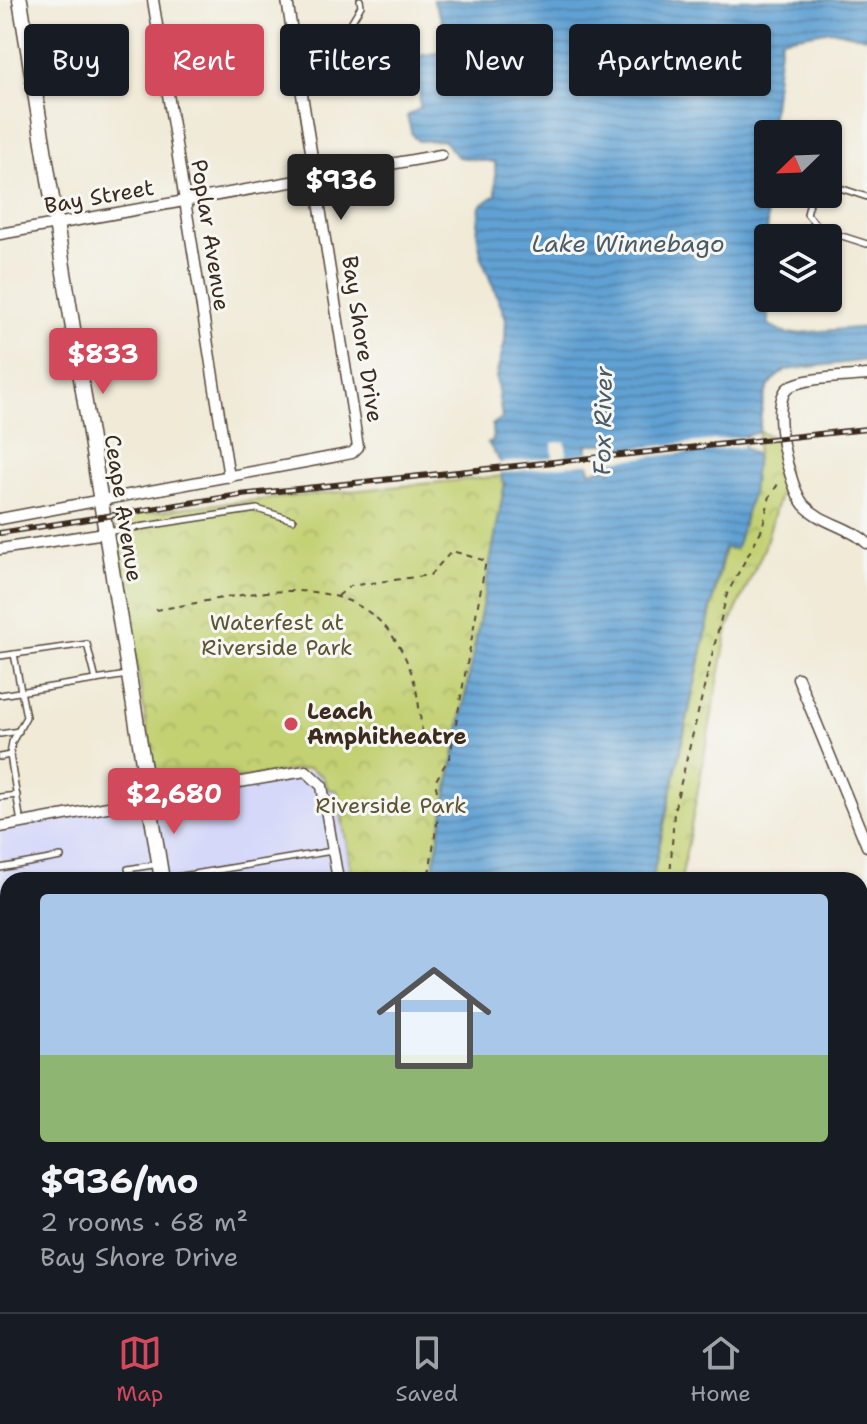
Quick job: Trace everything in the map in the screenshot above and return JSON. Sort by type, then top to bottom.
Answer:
[{"type":"street","name":"Ceape Avenue","points":[[20,0],[160,872]]},
{"type":"street","name":"Poplar Avenue","points":[[153,0],[229,477]]},
{"type":"street","name":"Bay Shore Drive","points":[[287,0],[291,24]]},
{"type":"street","name":"Bay Shore Drive","points":[[229,477],[352,453],[358,447],[304,96]]},
{"type":"street","name":"Bay Street","points":[[0,234],[441,155]]},
{"type":"street","points":[[867,375],[799,383],[785,391],[780,403],[787,470],[795,492],[805,506],[867,543]]},
{"type":"street","points":[[1,515],[100,501],[229,477]]},
{"type":"street","points":[[0,549],[105,533]]},
{"type":"street","points":[[798,678],[867,846]]},
{"type":"street","points":[[0,827],[306,771],[322,786],[337,872]]},
{"type":"lane","points":[[350,24],[361,6],[360,0]]},
{"type":"lane","points":[[842,189],[867,197]]},
{"type":"lane","points":[[808,208],[807,214],[820,229],[867,244]]},
{"type":"lane","points":[[105,533],[257,509],[293,520]]},
{"type":"lane","points":[[0,656],[87,644],[96,680]]},
{"type":"lane","points":[[14,654],[26,717],[12,742],[10,755],[22,823]]},
{"type":"lane","points":[[0,695],[128,674]]},
{"type":"lane","points":[[0,734],[20,731]]},
{"type":"lane","points":[[0,757],[10,755]]},
{"type":"lane","points":[[0,797],[17,795]]},
{"type":"lane","points":[[182,872],[333,851]]},
{"type":"lane","points":[[0,868],[61,857]]},
{"type":"lane","points":[[128,869],[144,872]]},
{"type":"path","points":[[670,872],[674,811],[727,594],[762,529],[770,496],[787,470]]},
{"type":"path","points":[[338,596],[350,586],[430,575],[452,551],[486,561],[450,756],[435,782],[440,804],[429,872]]},
{"type":"path","points":[[156,610],[282,589],[311,590],[338,596],[378,621],[404,655],[416,690],[423,742]]},
{"type":"shaded area","points":[[334,767],[352,872],[0,872],[0,827]]},
{"type":"green space","points":[[759,432],[773,437],[787,470],[764,549],[728,628],[682,872],[654,872],[725,548],[752,493]]},
{"type":"green space","name":"Waterfest at Riverside Park","points":[[503,476],[505,482],[432,872],[344,872],[351,869],[337,790],[329,790],[322,776],[309,768],[172,789],[155,782],[114,518],[187,507]]},
{"type":"water","points":[[433,0],[867,0],[867,38],[831,30],[781,39],[772,120],[754,120],[754,208],[767,208],[767,224],[754,224],[754,312],[769,312],[769,325],[787,334],[867,327],[867,360],[786,370],[768,389],[759,432],[743,437],[744,447],[756,455],[752,493],[736,549],[724,548],[654,872],[432,872],[505,483],[502,481],[501,463],[488,443],[493,442],[492,425],[502,418],[496,377],[505,341],[506,318],[482,260],[477,233],[480,206],[496,195],[495,162],[458,157],[443,140],[418,141],[412,135],[407,116],[420,108],[420,56],[436,53],[436,96],[553,96],[553,24],[444,24]],"holes":[[[608,440],[613,445],[613,469],[610,471],[607,467],[590,472],[587,444],[605,444]]]},
{"type":"pier","points":[[743,437],[743,447],[611,461],[610,451]]},
{"type":"pier","points":[[565,441],[567,454],[563,456],[591,453],[592,463],[501,473],[499,463],[553,457],[552,443]]},
{"type":"railway","points":[[0,533],[240,495],[867,429]]},
{"type":"place","name":"Leach Amphitheatre","points":[[291,724]]},
{"type":"water label","name":"Lake Winnebago","points":[[628,244]]},
{"type":"water label","name":"Fox River","points":[[603,421]]},
{"type":"park label","name":"Riverside Park","points":[[391,805]]}]
